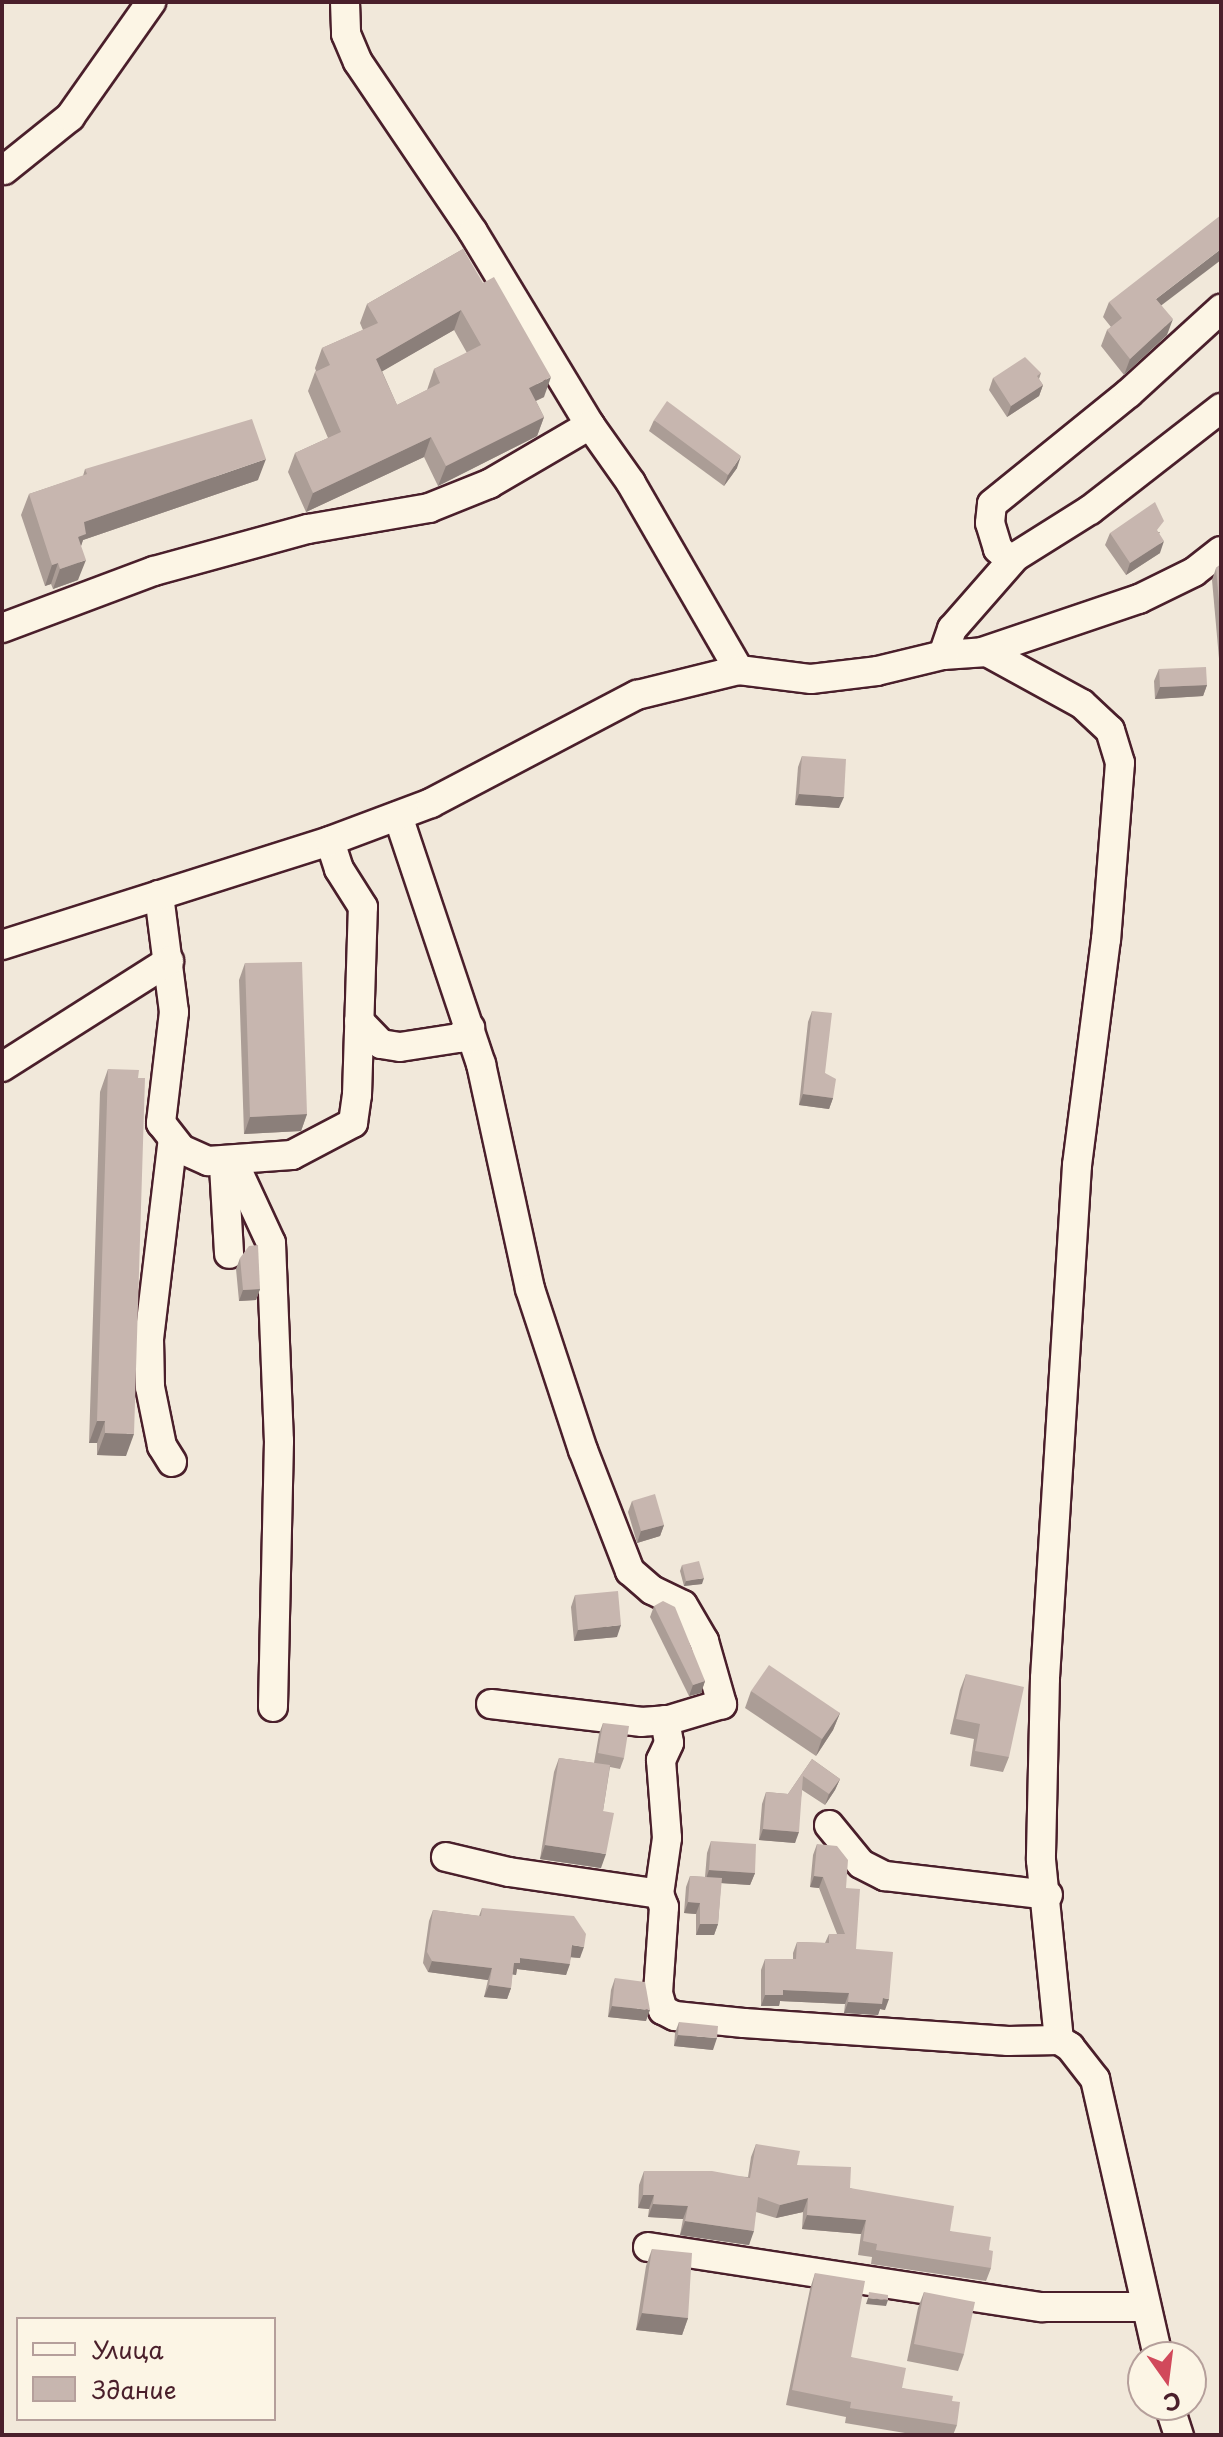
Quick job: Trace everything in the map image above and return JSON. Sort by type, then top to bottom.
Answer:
[{"type":"street","points":[[4,170],[70,117],[151,2]]},
{"type":"street","points":[[345,2],[346,34],[358,62],[473,232],[590,425],[631,483],[739,670]]},
{"type":"street","points":[[1011,561],[994,536],[992,504],[1129,393],[1221,309]]},
{"type":"street","points":[[943,655],[952,629],[1011,561],[1090,510],[1221,408]]},
{"type":"street","points":[[2,628],[154,571],[308,529],[429,508],[489,484],[590,425]]},
{"type":"street","points":[[2,945],[330,841],[398,816],[469,784],[637,695],[739,670],[811,679],[877,671],[943,655],[982,652],[1139,599],[1194,572],[1221,551]]},
{"type":"street","points":[[982,652],[1008,660],[1082,704],[1110,730],[1120,763],[1120,812],[1071,1251],[1045,1692],[1041,1860],[1048,1895],[1059,2040],[1095,2079],[1154,2341]]},
{"type":"street","points":[[398,816],[470,1028],[530,1289],[618,1543],[630,1571],[652,1590],[683,1605],[704,1641],[722,1704],[665,1720],[596,1719],[491,1704]]},
{"type":"street","points":[[159,895],[174,1012],[161,1123],[181,1149],[208,1161],[292,1155],[353,1123],[363,907],[339,869],[330,841]]},
{"type":"street","points":[[2,1067],[169,961]]},
{"type":"street","points":[[359,1021],[381,1044],[400,1047],[458,1038],[470,1028]]},
{"type":"street","points":[[172,1462],[162,1446],[150,1387],[149,1339],[173,1139]]},
{"type":"street","points":[[228,1161],[229,1254]]},
{"type":"street","points":[[228,1161],[271,1243],[279,1441],[273,1707]]},
{"type":"street","points":[[665,1720],[669,1743],[661,1760],[667,1838],[659,1894],[664,1907],[658,1993],[663,2010],[675,2016],[1008,2041],[1059,2040]]},
{"type":"street","points":[[829,1825],[861,1864],[885,1876],[1048,1895]]},
{"type":"street","points":[[446,1857],[509,1872],[659,1894]]},
{"type":"street","points":[[648,2247],[1042,2307],[1146,2307]]},
{"type":"building","points":[[1221,215],[1221,249],[1156,299],[1173,319],[1130,359],[1107,330],[1122,318],[1109,302]]},
{"type":"building","points":[[463,249],[483,283],[494,277],[551,377],[529,388],[544,417],[446,466],[431,437],[313,493],[295,453],[341,432],[315,372],[330,365],[322,348],[378,323],[367,304]],"holes":[[[461,310],[481,345],[434,369],[440,383],[397,405],[376,359]]]},
{"type":"building","points":[[1025,357],[1041,373],[1037,376],[1043,385],[1011,406],[993,378]]},
{"type":"building","points":[[667,401],[741,456],[728,475],[654,420]]},
{"type":"building","points":[[252,419],[266,459],[84,522],[86,534],[78,537],[86,560],[60,569],[58,563],[52,565],[29,494],[87,474],[85,469]]},
{"type":"building","points":[[1155,502],[1164,521],[1157,530],[1164,541],[1130,563],[1110,533]]},
{"type":"building","points":[[1221,564],[1221,625],[1216,568]]},
{"type":"building","points":[[1206,667],[1207,685],[1160,687],[1159,669]]},
{"type":"building","points":[[802,756],[846,759],[844,797],[799,794]]},
{"type":"building","points":[[302,962],[307,1114],[250,1117],[245,963]]},
{"type":"building","points":[[812,1011],[832,1013],[825,1073],[836,1079],[833,1098],[803,1094]]},
{"type":"building","points":[[108,1069],[139,1070],[138,1078],[145,1078],[134,1434],[105,1433],[105,1421],[97,1421]]},
{"type":"building","points":[[258,1245],[260,1289],[243,1290],[240,1258],[249,1246]]},
{"type":"building","points":[[655,1494],[664,1525],[641,1531],[632,1501]]},
{"type":"building","points":[[699,1561],[704,1578],[686,1581],[682,1565]]},
{"type":"building","points":[[618,1591],[621,1625],[578,1630],[575,1595]]},
{"type":"building","points":[[663,1601],[675,1607],[705,1681],[693,1685],[654,1606]]},
{"type":"building","points":[[769,1665],[840,1713],[822,1739],[751,1691]]},
{"type":"building","points":[[966,1674],[1024,1687],[1009,1757],[975,1751],[980,1724],[956,1719]]},
{"type":"building","points":[[603,1723],[629,1726],[624,1758],[598,1753]]},
{"type":"building","points":[[559,1758],[610,1765],[603,1811],[614,1813],[606,1854],[545,1845]]},
{"type":"building","points":[[812,1759],[840,1779],[829,1794],[803,1776],[799,1832],[763,1829],[766,1792],[788,1794]]},
{"type":"building","points":[[711,1841],[756,1844],[755,1873],[709,1870]]},
{"type":"building","points":[[817,1844],[837,1846],[848,1860],[846,1888],[860,1889],[856,1949],[893,1952],[889,1999],[883,1998],[882,2004],[848,2002],[849,1993],[783,1990],[783,1995],[765,1995],[765,1959],[796,1959],[797,1942],[829,1943],[829,1934],[845,1934],[823,1877],[814,1876]]},
{"type":"building","points":[[690,1876],[722,1878],[718,1924],[700,1924],[700,1903],[688,1902]]},
{"type":"building","points":[[482,1908],[574,1916],[586,1934],[584,1947],[572,1945],[570,1964],[520,1958],[520,1963],[514,1963],[511,1988],[489,1985],[492,1968],[432,1961],[427,1952],[433,1910],[481,1916]]},
{"type":"building","points":[[615,1978],[645,1982],[650,2010],[612,2006]]},
{"type":"building","points":[[679,2022],[718,2026],[717,2038],[678,2035]]},
{"type":"building","points":[[756,2144],[800,2151],[797,2165],[851,2167],[850,2188],[954,2206],[950,2231],[991,2237],[991,2268],[876,2250],[877,2244],[863,2241],[866,2220],[807,2215],[808,2198],[780,2205],[758,2197],[754,2231],[685,2221],[688,2206],[653,2204],[654,2195],[643,2195],[644,2171],[712,2171],[750,2178]]},
{"type":"building","points":[[652,2249],[692,2253],[688,2318],[642,2313]]},
{"type":"building","points":[[815,2273],[865,2281],[851,2357],[906,2368],[902,2388],[953,2396],[952,2401],[960,2402],[957,2425],[850,2408],[851,2402],[792,2390]]},
{"type":"building","points":[[869,2292],[888,2295],[888,2300],[868,2298]]},
{"type":"building","points":[[924,2292],[975,2302],[964,2354],[914,2344]]}]
